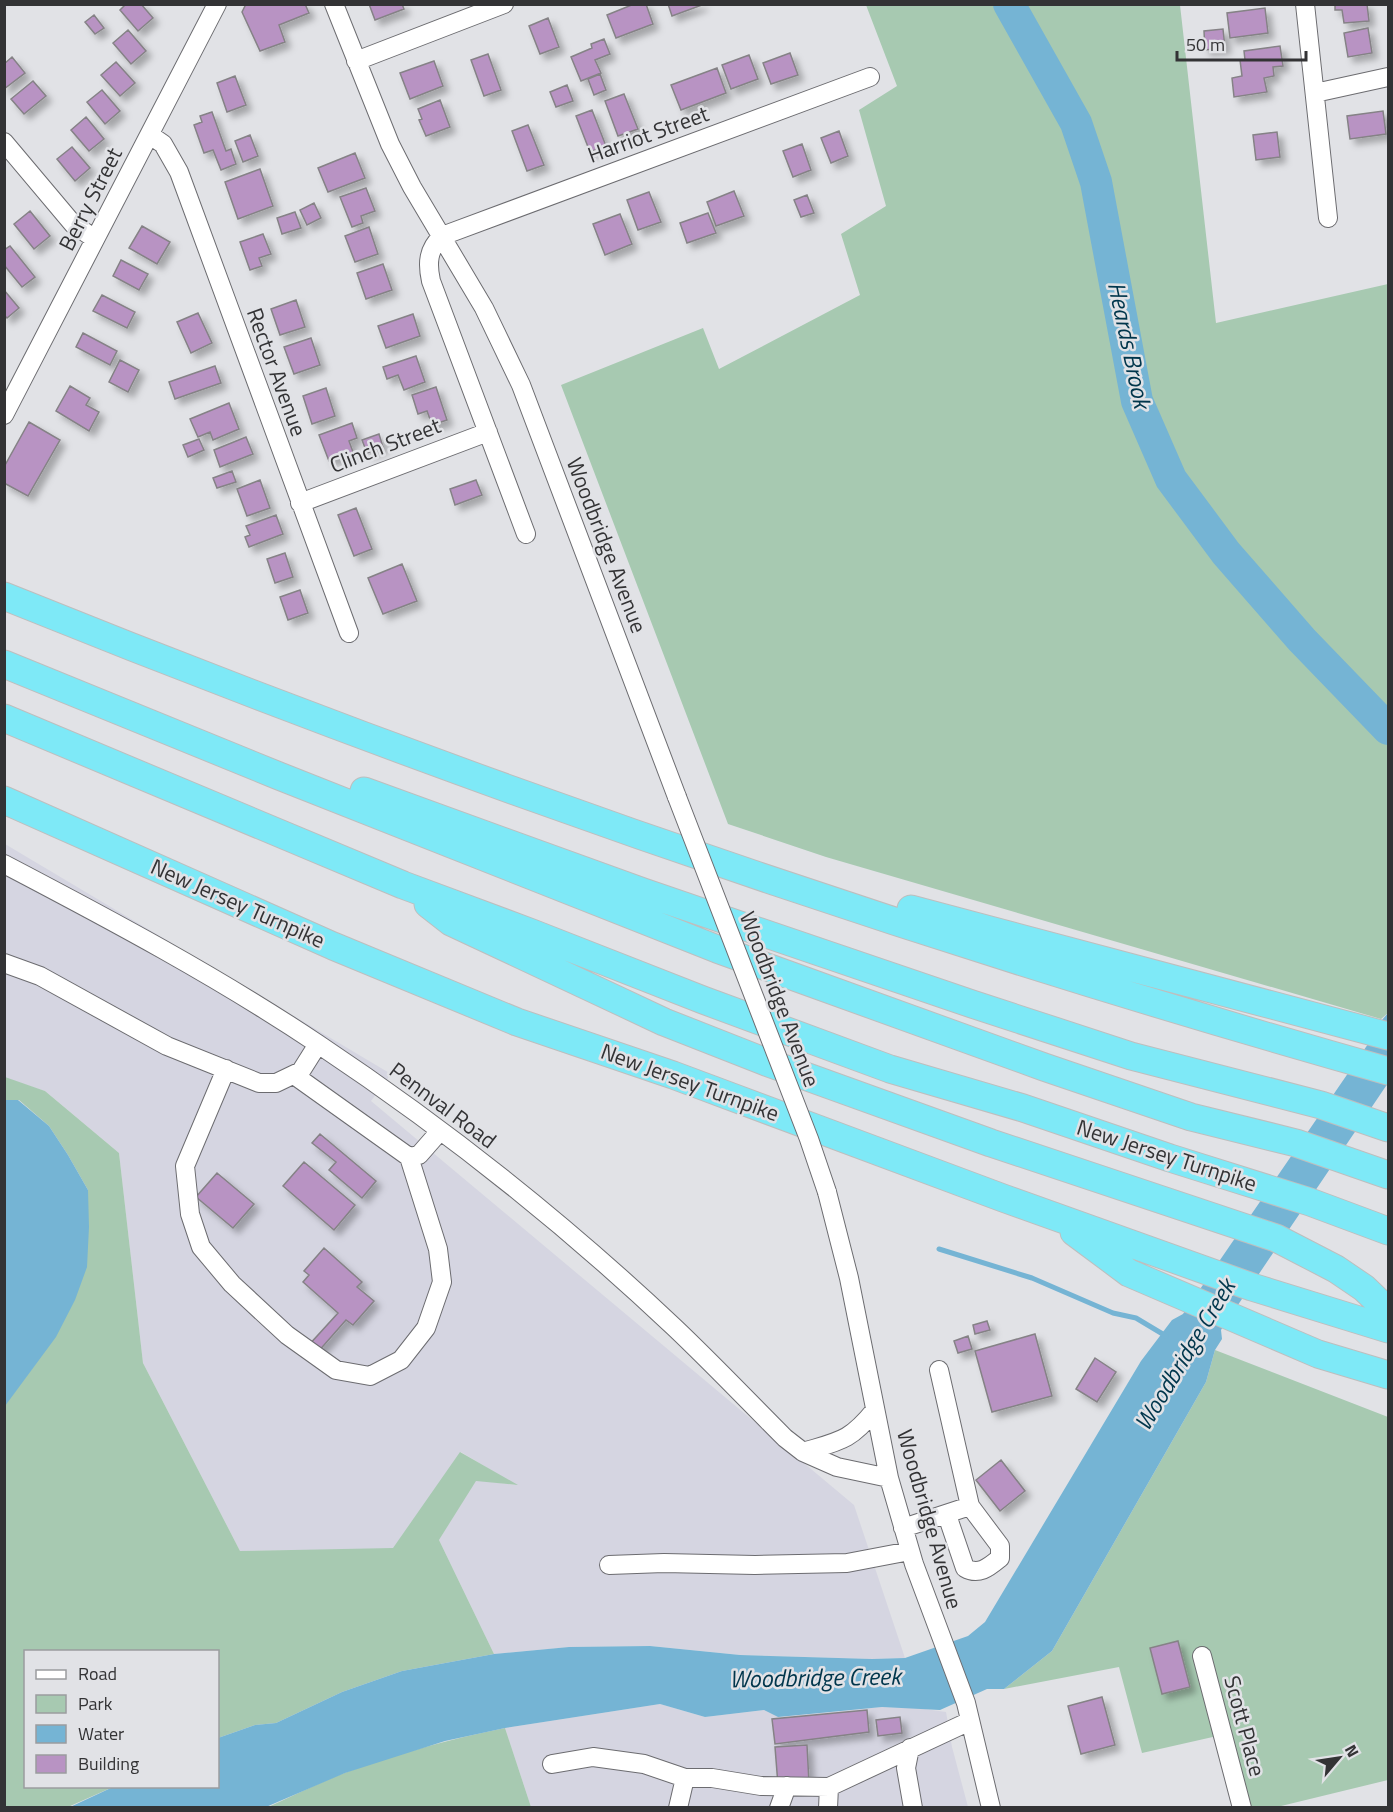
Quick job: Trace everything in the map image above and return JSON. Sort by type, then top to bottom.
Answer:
[{"type":"highway","points":[[4,596],[435,762],[746,871],[1077,980],[1389,1071]]},
{"type":"highway","name":"New Jersey Turnpike","points":[[4,664],[717,949],[1044,1067],[1180,1113],[1296,1143],[1389,1175]]},
{"type":"highway","points":[[98,702],[283,763],[654,895],[984,1008],[1131,1056],[1321,1105],[1377,1124]]},
{"type":"highway","name":"New Jersey Turnpike","points":[[4,718],[403,885],[890,1069],[1023,1108],[1310,1202],[1389,1231]]},
{"type":"highway","name":"New Jersey Turnpike","points":[[4,800],[333,946],[518,1022],[673,1075],[1054,1217],[1252,1287],[1389,1329]]},
{"type":"highway","points":[[746,871],[1000,931],[1232,996],[1382,1034]]},
{"type":"highway","points":[[403,885],[451,922],[664,1022],[766,1062],[991,1143],[1276,1238],[1336,1269],[1364,1288],[1389,1311]]},
{"type":"highway","points":[[1054,1217],[1129,1273],[1318,1354],[1389,1375]]},
{"type":"street","name":"Berry Street","points":[[4,415],[217,4]]},
{"type":"street","name":"Woodbridge Avenue","points":[[334,4],[390,144],[412,187],[484,308],[521,385],[808,1139],[827,1192],[847,1268],[889,1478],[910,1551],[940,1638],[966,1703],[991,1808]]},
{"type":"street","points":[[356,61],[504,4]]},
{"type":"street","points":[[1305,4],[1328,218]]},
{"type":"street","name":"Harriot Street","points":[[442,236],[870,77]]},
{"type":"street","points":[[1315,93],[1389,77]]},
{"type":"street","name":"Rector Avenue","points":[[150,135],[166,148],[179,172],[349,633]]},
{"type":"street","points":[[4,142],[73,224],[95,239]]},
{"type":"street","points":[[442,236],[431,250],[429,274],[526,534]]},
{"type":"street","name":"Clinch Street","points":[[300,503],[488,432]]},
{"type":"street","name":"Pennval Road","points":[[4,864],[193,967],[318,1044],[440,1131],[552,1220],[673,1327],[803,1452],[837,1467],[889,1478]]},
{"type":"street","points":[[4,963],[40,976],[167,1046],[259,1083],[276,1083],[294,1076],[301,1071],[318,1044]]},
{"type":"street","points":[[226,1069],[185,1166],[190,1214],[201,1246],[232,1284],[287,1335],[336,1370],[370,1376],[401,1360],[426,1328],[442,1282],[438,1249],[408,1157],[294,1076]]},
{"type":"street","points":[[408,1157],[420,1155],[440,1131]]},
{"type":"street","points":[[939,1370],[969,1506],[1000,1546],[1000,1558],[986,1570],[972,1572],[964,1568],[947,1515]]},
{"type":"street","points":[[803,1452],[844,1440],[859,1431],[876,1410]]},
{"type":"street","points":[[903,1528],[969,1506]]},
{"type":"street","points":[[609,1565],[847,1563],[910,1551]]},
{"type":"street","name":"Scott Place","points":[[1202,1656],[1242,1808]]},
{"type":"street","points":[[552,1764],[593,1757],[644,1764],[685,1778],[712,1778],[761,1786],[829,1787],[970,1721]]},
{"type":"street","points":[[910,1748],[906,1768],[913,1808]]},
{"type":"street","points":[[678,1808],[685,1778]]},
{"type":"street","points":[[779,1808],[788,1786]]},
{"type":"street","points":[[828,1808],[829,1787]]},
{"type":"shaded area","points":[[5,844],[391,1074],[371,1101],[854,1505],[905,1658],[740,1655],[650,1646],[569,1647],[494,1654],[439,1540],[476,1480],[516,1485],[461,1452],[393,1549],[240,1551],[143,1363],[119,1153],[45,1091],[5,1078]]},
{"type":"shaded area","points":[[660,1704],[705,1717],[764,1710],[778,1717],[882,1707],[918,1708],[946,1712],[952,1747],[968,1807],[531,1807],[505,1728]]},
{"type":"green space","points":[[866,5],[1180,5],[1216,323],[1388,284],[1388,1013],[1381,1019],[826,857],[728,824],[561,385],[703,328],[719,369],[860,295],[841,234],[886,206],[859,110],[897,86]]},
{"type":"green space","points":[[5,1077],[45,1091],[119,1153],[143,1363],[240,1551],[393,1548],[460,1452],[518,1485],[476,1481],[439,1540],[494,1654],[402,1671],[342,1692],[276,1723],[255,1725],[219,1738],[219,1650],[24,1650],[24,1788],[111,1788],[68,1807],[5,1807],[4,1406],[36,1363],[88,1190],[49,1126],[19,1100],[5,1100]]},
{"type":"green space","points":[[1215,1350],[1388,1417],[1388,1780],[1277,1807],[1247,1807],[1226,1734],[1142,1753],[1119,1667],[1004,1689],[1052,1651],[1206,1382]]},
{"type":"green space","points":[[505,1728],[531,1807],[266,1808],[327,1780],[367,1765],[425,1747]]},
{"type":"water","name":"Woodbridge Creek","points":[[1388,1013],[1388,1083],[1221,1330],[1222,1339],[1215,1350],[1206,1382],[1052,1651],[1004,1689],[987,1689],[940,1710],[882,1707],[778,1717],[764,1710],[705,1717],[660,1704],[505,1728],[445,1741],[345,1773],[266,1807],[68,1808],[111,1788],[219,1788],[219,1738],[255,1725],[276,1723],[342,1692],[402,1671],[494,1654],[569,1647],[650,1646],[740,1655],[905,1658],[968,1636],[985,1622],[1141,1361],[1172,1320],[1183,1314],[1379,1028],[1376,1027]]},
{"type":"water","points":[[5,1100],[18,1100],[49,1126],[88,1190],[89,1227],[87,1267],[75,1300],[56,1337],[5,1406]]},
{"type":"building","points":[[126,4],[141,4],[153,18],[138,31],[120,10]]},
{"type":"building","points":[[246,4],[305,4],[309,13],[279,25],[285,42],[260,51],[242,12]]},
{"type":"building","points":[[369,4],[402,4],[404,9],[375,20]]},
{"type":"building","points":[[634,4],[646,4],[653,24],[616,38],[607,15]]},
{"type":"building","points":[[668,4],[702,4],[702,5],[672,16]]},
{"type":"building","points":[[1335,4],[1367,4],[1369,21],[1344,23],[1342,10],[1335,10]]},
{"type":"building","points":[[1265,8],[1268,33],[1230,38],[1227,13]]},
{"type":"building","points":[[94,15],[104,28],[95,34],[85,22]]},
{"type":"building","points":[[548,18],[559,47],[540,54],[529,26]]},
{"type":"building","points":[[1368,28],[1372,53],[1348,57],[1344,33]]},
{"type":"building","points":[[1223,29],[1225,48],[1205,50],[1204,31]]},
{"type":"building","points":[[128,30],[146,51],[131,64],[113,43]]},
{"type":"building","points":[[604,39],[610,54],[595,60],[601,73],[581,81],[571,57],[592,48],[591,44]]},
{"type":"building","points":[[1280,46],[1283,66],[1273,67],[1274,76],[1264,78],[1267,92],[1234,97],[1232,78],[1242,76],[1240,60],[1245,60],[1244,51]]},
{"type":"building","points":[[790,53],[798,75],[771,84],[763,63]]},
{"type":"building","points":[[488,54],[501,90],[484,96],[471,60]]},
{"type":"building","points":[[749,55],[758,79],[731,89],[722,65]]},
{"type":"building","points":[[12,57],[25,73],[4,89],[4,64]]},
{"type":"building","points":[[434,61],[443,86],[410,99],[400,73]]},
{"type":"building","points":[[116,62],[135,83],[120,96],[101,75]]},
{"type":"building","points":[[717,68],[726,93],[681,110],[671,85]]},
{"type":"building","points":[[600,74],[606,90],[594,95],[588,79]]},
{"type":"building","points":[[235,76],[246,105],[227,112],[217,83]]},
{"type":"building","points":[[33,81],[46,96],[24,114],[11,99]]},
{"type":"building","points":[[567,85],[573,101],[556,107],[550,92]]},
{"type":"building","points":[[102,90],[120,111],[105,124],[87,102]]},
{"type":"building","points":[[624,94],[638,129],[618,136],[605,101]]},
{"type":"building","points":[[440,100],[450,127],[426,136],[419,120],[422,119],[418,109]]},
{"type":"building","points":[[592,110],[606,146],[590,152],[576,116]]},
{"type":"building","points":[[1383,111],[1386,134],[1350,139],[1347,116]]},
{"type":"building","points":[[212,112],[226,151],[231,149],[236,164],[221,170],[213,150],[204,153],[194,125],[202,122],[200,116]]},
{"type":"building","points":[[86,117],[104,139],[89,151],[71,130]]},
{"type":"building","points":[[528,125],[544,165],[527,171],[512,131]]},
{"type":"building","points":[[839,131],[848,156],[831,163],[821,138]]},
{"type":"building","points":[[1277,132],[1280,157],[1256,160],[1253,135]]},
{"type":"building","points":[[250,135],[258,156],[243,162],[235,141]]},
{"type":"building","points":[[802,144],[811,170],[793,177],[783,151]]},
{"type":"building","points":[[72,147],[90,168],[75,181],[57,159]]},
{"type":"building","points":[[355,153],[365,178],[328,192],[318,168]]},
{"type":"building","points":[[260,169],[273,206],[238,219],[225,182]]},
{"type":"building","points":[[366,188],[375,211],[361,216],[363,223],[352,227],[340,197]]},
{"type":"building","points":[[734,191],[744,216],[716,226],[707,202]]},
{"type":"building","points":[[649,192],[661,222],[638,230],[627,200]]},
{"type":"building","points":[[807,195],[814,213],[801,217],[794,200]]},
{"type":"building","points":[[314,203],[321,218],[307,225],[300,210]]},
{"type":"building","points":[[30,211],[50,236],[34,249],[14,224]]},
{"type":"building","points":[[295,212],[301,228],[282,234],[277,218]]},
{"type":"building","points":[[708,213],[716,233],[687,243],[680,223]]},
{"type":"building","points":[[620,214],[632,244],[605,255],[593,224]]},
{"type":"building","points":[[142,226],[170,242],[157,264],[129,248]]},
{"type":"building","points":[[369,227],[378,254],[355,262],[345,236]]},
{"type":"building","points":[[263,234],[271,254],[259,258],[262,266],[250,270],[240,242]]},
{"type":"building","points":[[10,246],[35,277],[22,287],[4,265],[4,250]]},
{"type":"building","points":[[121,260],[148,274],[139,290],[113,276]]},
{"type":"building","points":[[383,264],[392,290],[366,299],[357,273]]},
{"type":"building","points":[[4,290],[19,308],[7,318],[4,315]]},
{"type":"building","points":[[102,295],[135,312],[127,328],[93,311]]},
{"type":"building","points":[[296,300],[305,327],[280,335],[271,309]]},
{"type":"building","points":[[198,313],[212,343],[191,353],[177,322]]},
{"type":"building","points":[[413,314],[420,336],[386,348],[378,326]]},
{"type":"building","points":[[83,333],[117,351],[110,365],[76,347]]},
{"type":"building","points":[[311,338],[320,365],[294,374],[284,347]]},
{"type":"building","points":[[416,356],[425,382],[404,390],[398,375],[387,379],[383,367]]},
{"type":"building","points":[[120,360],[139,370],[128,392],[109,382]]},
{"type":"building","points":[[215,366],[221,383],[175,399],[169,382]]},
{"type":"building","points":[[70,386],[90,398],[86,405],[99,412],[89,431],[56,411]]},
{"type":"building","points":[[436,387],[447,420],[432,425],[427,411],[418,414],[412,395]]},
{"type":"building","points":[[326,388],[335,416],[312,424],[303,396]]},
{"type":"building","points":[[229,403],[239,429],[213,440],[210,432],[198,437],[190,419]]},
{"type":"building","points":[[29,422],[60,440],[28,496],[4,483],[4,467]]},
{"type":"building","points":[[352,423],[357,438],[349,441],[353,452],[329,461],[319,435]]},
{"type":"building","points":[[379,434],[383,447],[367,453],[362,440]]},
{"type":"building","points":[[246,437],[253,454],[220,467],[214,450]]},
{"type":"building","points":[[199,439],[204,450],[188,457],[183,445]]},
{"type":"building","points":[[232,471],[236,482],[217,488],[213,478]]},
{"type":"building","points":[[260,480],[270,508],[247,516],[237,489]]},
{"type":"building","points":[[476,480],[482,495],[455,505],[450,489]]},
{"type":"building","points":[[356,508],[372,549],[354,556],[338,515]]},
{"type":"building","points":[[276,515],[283,534],[249,547],[245,537],[250,535],[246,526]]},
{"type":"building","points":[[285,553],[293,577],[275,583],[267,559]]},
{"type":"building","points":[[402,564],[417,601],[383,614],[368,578]]},
{"type":"building","points":[[300,590],[308,613],[288,620],[280,597]]},
{"type":"building","points":[[320,1134],[376,1181],[362,1198],[329,1170],[336,1162],[312,1143]]},
{"type":"building","points":[[304,1162],[355,1205],[334,1230],[283,1186]]},
{"type":"building","points":[[217,1173],[254,1204],[233,1228],[196,1197]]},
{"type":"building","points":[[324,1248],[362,1282],[357,1287],[374,1301],[353,1325],[346,1320],[317,1353],[308,1346],[338,1313],[303,1282],[309,1275],[304,1271]]},
{"type":"building","points":[[987,1321],[990,1330],[975,1334],[973,1325]]},
{"type":"building","points":[[1035,1334],[1052,1396],[992,1412],[975,1351]]},
{"type":"building","points":[[968,1336],[972,1349],[958,1353],[954,1341]]},
{"type":"building","points":[[1095,1358],[1116,1372],[1097,1402],[1076,1389]]},
{"type":"building","points":[[1001,1460],[1025,1491],[1000,1511],[976,1480]]},
{"type":"building","points":[[1178,1641],[1190,1687],[1162,1694],[1150,1648]]},
{"type":"building","points":[[1102,1697],[1115,1745],[1081,1754],[1068,1706]]},
{"type":"building","points":[[867,1710],[869,1732],[775,1744],[772,1719]]},
{"type":"building","points":[[900,1717],[902,1733],[878,1736],[876,1720]]},
{"type":"building","points":[[807,1745],[809,1783],[778,1785],[775,1747]]},
{"type":"waterway","name":"Heards Brook","points":[[1009,4],[1076,123],[1096,182],[1137,401],[1171,479],[1226,553],[1302,640],[1388,729]]},
{"type":"waterway","name":"Woodbridge Creek","points":[[939,1249],[1032,1278],[1113,1313],[1136,1318],[1166,1336]]}]
